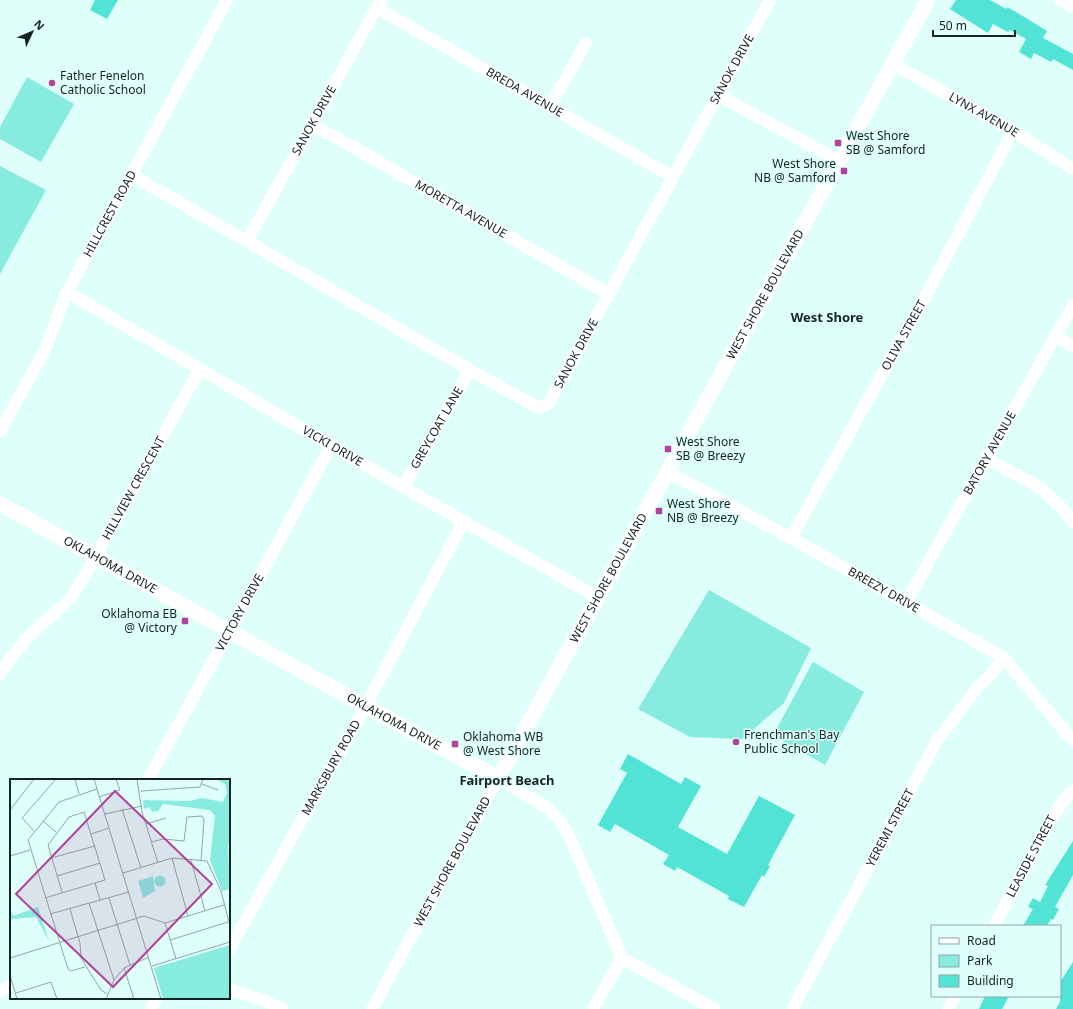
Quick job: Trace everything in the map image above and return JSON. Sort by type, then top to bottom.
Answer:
[{"type":"street","name":"HILLCREST ROAD","points":[[0,431],[44,352],[67,292],[130,174],[227,0]]},
{"type":"street","name":"SANOK DRIVE","points":[[130,174],[470,370],[539,408],[549,403],[770,0]]},
{"type":"street","name":"WEST SHORE BOULEVARD","points":[[372,1009],[928,0]]},
{"type":"street","points":[[1060,0],[1073,8]]},
{"type":"street","name":"SANOK DRIVE","points":[[247,241],[379,4]]},
{"type":"street","name":"BREDA AVENUE","points":[[379,4],[673,177]]},
{"type":"street","points":[[550,106],[586,42]]},
{"type":"street","name":"LYNX AVENUE","points":[[893,64],[1013,130],[1073,169]]},
{"type":"street","points":[[718,95],[840,161]]},
{"type":"street","name":"MORETTA AVENUE","points":[[312,125],[609,294]]},
{"type":"street","name":"OLIVA STREET","points":[[791,538],[923,301],[1013,130]]},
{"type":"street","name":"VICKI DRIVE","points":[[67,292],[598,598]]},
{"type":"street","name":"BATORY AVENUE","points":[[906,602],[1073,305]]},
{"type":"street","points":[[1055,336],[1073,346]]},
{"type":"street","name":"HILLVIEW CRESCENT","points":[[0,674],[29,636],[71,598],[200,370]]},
{"type":"street","name":"GREYCOAT LANE","points":[[403,487],[470,370]]},
{"type":"street","name":"VICTORY DRIVE","points":[[149,779],[332,444]]},
{"type":"street","points":[[987,459],[1039,487],[1062,508],[1073,522]]},
{"type":"street","name":"BREEZY DRIVE","points":[[668,472],[791,538],[1003,657],[1073,741]]},
{"type":"street","name":"OKLAHOMA DRIVE","points":[[0,504],[365,707],[498,778],[548,808],[561,822],[573,845],[622,958]]},
{"type":"street","name":"MARKSBURY ROAD","points":[[230,948],[365,707],[464,521]]},
{"type":"street","name":"YEREMI STREET","points":[[792,1009],[937,741],[976,689],[993,673],[1003,657]]},
{"type":"street","name":"LEASIDE STREET","points":[[995,925],[1051,819],[1073,790]]},
{"type":"street","points":[[593,1009],[622,958],[714,1009]]},
{"type":"street","points":[[0,991],[10,987]]},
{"type":"street","points":[[230,989],[265,1000],[282,1009]]},
{"type":"street","points":[[948,1009],[954,997]]},
{"type":"street","points":[[151,1009],[156,999]]},
{"type":"green space","points":[[27,77],[74,104],[41,162],[0,139],[0,127]]},
{"type":"green space","points":[[0,166],[46,190],[0,274]]},
{"type":"green space","points":[[709,590],[811,648],[784,703],[742,739],[690,737],[638,709]]},
{"type":"green space","points":[[813,662],[864,692],[825,765],[773,735]]},
{"type":"building","points":[[95,0],[118,0],[107,19],[90,10]]},
{"type":"building","points":[[956,0],[990,0],[1006,9],[1007,7],[1026,18],[1047,31],[1043,38],[1073,54],[1073,70],[1053,59],[1051,62],[1034,53],[1031,59],[1019,52],[1026,39],[1010,30],[1008,32],[993,24],[988,33],[950,9]]},
{"type":"building","points":[[628,754],[681,784],[685,777],[701,786],[678,827],[727,854],[759,796],[795,815],[768,865],[770,866],[764,877],[762,875],[744,907],[728,899],[729,896],[677,867],[675,871],[663,864],[669,855],[615,824],[610,832],[598,825],[627,773],[620,769]]},
{"type":"building","points":[[1073,841],[1073,875],[1055,907],[1059,909],[1053,920],[1051,919],[1048,925],[1024,925],[1033,909],[1028,907],[1033,898],[1040,902],[1048,886],[1045,885]]},
{"type":"building","points":[[1073,962],[1073,1009],[1056,1009],[1061,997],[1061,980]]},
{"type":"building","points":[[985,997],[1008,997],[1002,1009],[979,1009]]},
{"type":"place","name":"Father Fenelon Catholic School","points":[[52,83]]},
{"type":"place","name":"West Shore SB @ Samford","points":[[838,143]]},
{"type":"place","name":"West Shore NB @ Samford","points":[[844,171]]},
{"type":"place","name":"West Shore SB @ Breezy","points":[[668,449]]},
{"type":"place","name":"West Shore NB @ Breezy","points":[[659,511]]},
{"type":"place","name":"Oklahoma EB @ Victory","points":[[185,621]]},
{"type":"place","name":"Frenchman's Bay Public School","points":[[736,742]]},
{"type":"place","name":"Oklahoma WB @ West Shore","points":[[455,744]]},
{"type":"district","name":"West Shore","points":[[827,317]]},
{"type":"district","name":"Fairport Beach","points":[[507,780]]}]
